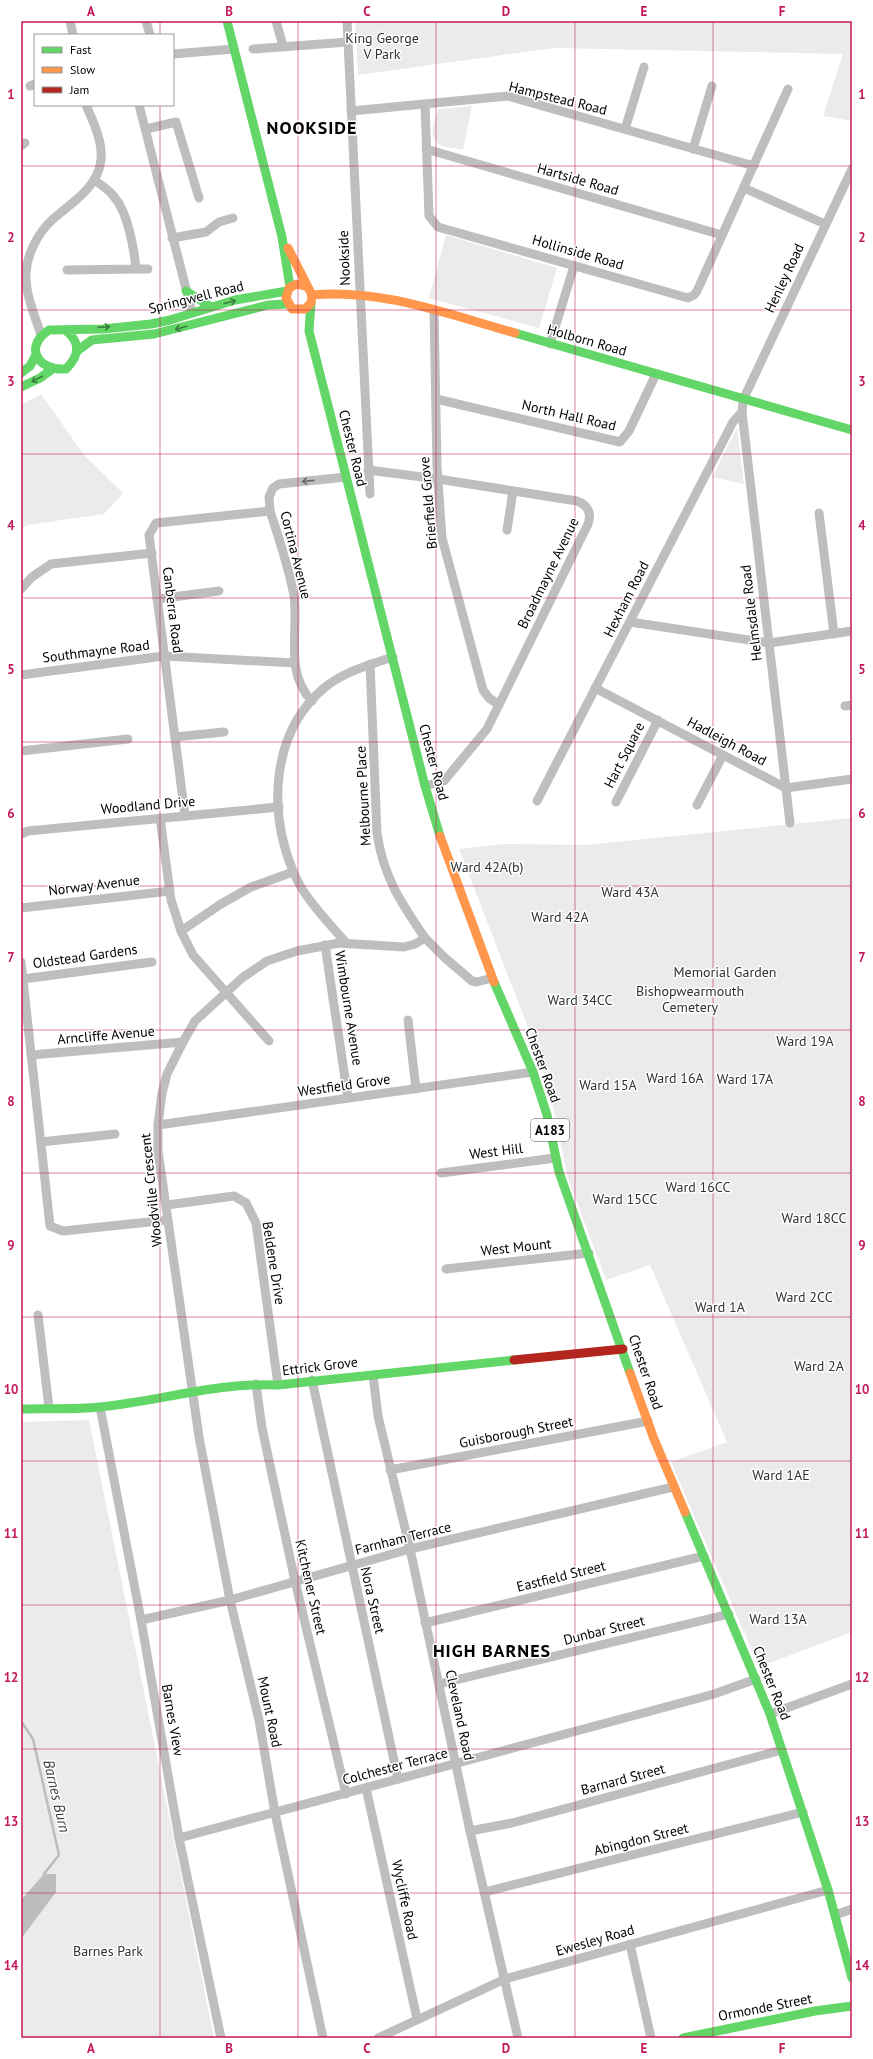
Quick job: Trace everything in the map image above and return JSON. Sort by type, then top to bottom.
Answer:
[{"type":"main road","points":[[227,21],[282,237],[288,289],[285,298],[287,304]]},
{"type":"main road","points":[[282,237],[310,295],[305,309],[296,310]]},
{"type":"main road","points":[[288,289],[297,284],[310,295]]},
{"type":"main road","name":"Springwell Road","points":[[41,335],[51,329],[65,330],[163,322],[192,312],[245,298],[288,289]]},
{"type":"main road","points":[[186,291],[199,302],[211,307]]},
{"type":"main road","name":"Holborn Road","points":[[310,295],[334,293],[359,296],[388,300],[434,310],[743,400],[852,430]]},
{"type":"main road","name":"Chester Road","points":[[310,295],[309,331],[426,786],[445,850],[492,978],[534,1072],[547,1115],[555,1158],[673,1487],[730,1614],[770,1714],[828,1890],[852,1978]]},
{"type":"main road","name":"Springwell Road","points":[[21,387],[40,378],[51,370],[66,369],[73,362],[78,352],[92,340],[154,334],[268,305],[287,304]]},
{"type":"main road","name":"A183","points":[[287,304],[296,310]]},
{"type":"main road","name":"Chester Road","points":[[296,310],[309,331]]},
{"type":"main road","points":[[65,330],[74,338],[78,352]]},
{"type":"main road","points":[[21,373],[30,366],[36,355],[37,344],[41,335]]},
{"type":"main road","points":[[36,355],[40,363],[51,370]]},
{"type":"main road","name":"Ettrick Grove","points":[[21,1409],[100,1407],[191,1392],[256,1384],[278,1386],[312,1380],[623,1350]]},
{"type":"main road","name":"Ormonde Street","points":[[683,2038],[814,2011],[852,2006]]},
{"type":"street","points":[[70,21],[73,34]]},
{"type":"street","points":[[146,21],[150,34]]},
{"type":"street","points":[[276,21],[283,46]]},
{"type":"street","name":"Nookside","points":[[347,21],[359,296],[370,494]]},
{"type":"street","points":[[253,49],[348,42]]},
{"type":"street","points":[[174,54],[234,49]]},
{"type":"street","points":[[625,129],[644,67]]},
{"type":"street","points":[[693,149],[712,86]]},
{"type":"street","name":"Hollinside Road","points":[[425,104],[429,216],[438,227],[688,298],[694,295],[697,291],[788,89]]},
{"type":"street","name":"Hampstead Road","points":[[351,111],[508,96],[754,166]]},
{"type":"street","points":[[41,335],[31,306],[23,274],[29,255],[41,232],[52,220],[73,204],[94,180],[99,171],[101,159],[99,142],[86,106]]},
{"type":"street","points":[[139,106],[192,312]]},
{"type":"street","points":[[146,129],[176,122],[199,198]]},
{"type":"street","name":"Hartside Road","points":[[426,149],[722,235]]},
{"type":"street","name":"Henley Road","points":[[743,400],[852,169]]},
{"type":"street","points":[[94,180],[107,189],[116,198],[122,208],[135,256],[136,269]]},
{"type":"street","points":[[744,188],[825,224]]},
{"type":"street","points":[[172,238],[206,232],[219,222],[233,218]]},
{"type":"street","points":[[550,344],[574,266]]},
{"type":"street","points":[[67,270],[148,269]]},
{"type":"street","name":"Brierfield Grove","points":[[434,310],[437,467],[442,538],[483,690],[489,698],[499,705]]},
{"type":"street","name":"North Hall Road","points":[[436,399],[620,442],[629,431],[656,374]]},
{"type":"street","name":"Helmsdale Road","points":[[743,400],[742,412],[790,823]]},
{"type":"street","name":"Hexham Road","points":[[537,801],[733,422],[742,412]]},
{"type":"street","points":[[421,477],[437,467]]},
{"type":"street","name":"Broadmayne Avenue","points":[[368,470],[438,479],[581,502],[589,511],[590,520],[487,729],[444,781],[426,786]]},
{"type":"street","name":"Cortina Avenue","points":[[312,701],[299,685],[295,663],[296,615],[294,595],[270,511],[269,497],[273,488],[279,484],[346,477]]},
{"type":"street","points":[[439,489],[441,485],[449,481]]},
{"type":"street","points":[[507,530],[513,491]]},
{"type":"street","name":"Canberra Road","points":[[185,816],[149,535],[156,523],[270,511]]},
{"type":"street","points":[[818,513],[834,634]]},
{"type":"street","points":[[21,589],[32,577],[51,564],[152,553]]},
{"type":"street","points":[[157,599],[219,591]]},
{"type":"street","points":[[630,622],[768,643],[852,632]]},
{"type":"street","name":"Southmayne Road","points":[[21,675],[164,656],[295,663]]},
{"type":"street","points":[[347,944],[317,910],[293,872],[279,824],[279,774],[283,753],[291,730],[312,701],[324,688],[338,679],[370,664],[393,657]]},
{"type":"street","name":"Melbourne Place","points":[[370,664],[379,852],[390,882],[426,938]]},
{"type":"street","name":"Hadleigh Road","points":[[595,688],[786,788]]},
{"type":"street","name":"Hart Square","points":[[616,802],[658,720]]},
{"type":"street","points":[[175,737],[224,732]]},
{"type":"street","points":[[21,750],[128,739]]},
{"type":"street","points":[[697,805],[723,755]]},
{"type":"street","points":[[786,788],[852,779]]},
{"type":"street","name":"Woodland Drive","points":[[21,834],[28,831],[279,807]]},
{"type":"street","points":[[160,818],[170,891],[181,931],[193,955],[269,1041]]},
{"type":"street","points":[[181,931],[221,904],[250,887],[293,872]]},
{"type":"street","name":"Norway Avenue","points":[[21,908],[170,891]]},
{"type":"street","points":[[426,938],[444,957],[472,981],[478,982],[492,978]]},
{"type":"street","name":"Woodville Crescent","points":[[191,1392],[167,1205],[158,1151],[158,1125],[162,1093],[167,1074],[182,1042],[195,1021],[226,991],[267,961],[297,951],[325,945],[339,943],[408,946],[426,938]]},
{"type":"street","name":"Wimbourne Avenue","points":[[325,945],[348,1098]]},
{"type":"street","points":[[21,962],[50,1226],[63,1231],[168,1220]]},
{"type":"street","name":"Oldstead Gardens","points":[[23,979],[152,962]]},
{"type":"street","points":[[408,1020],[416,1088]]},
{"type":"street","name":"Arncliffe Avenue","points":[[31,1055],[182,1042]]},
{"type":"street","name":"Westfield Grove","points":[[158,1125],[534,1072]]},
{"type":"street","points":[[41,1142],[115,1134]]},
{"type":"street","name":"West Hill","points":[[441,1173],[555,1158]]},
{"type":"street","name":"Beldene Drive","points":[[167,1205],[234,1196],[246,1203],[256,1224],[278,1386]]},
{"type":"street","name":"West Mount","points":[[446,1269],[589,1253]]},
{"type":"street","points":[[38,1315],[49,1408]]},
{"type":"street","name":"Cleveland Road","points":[[373,1374],[378,1416],[410,1549],[470,1831],[518,2038]]},
{"type":"street","name":"Nora Street","points":[[312,1380],[398,1779]]},
{"type":"street","name":"Kitchener Street","points":[[256,1384],[262,1428],[295,1581],[346,1794]]},
{"type":"street","name":"Mount Road","points":[[191,1392],[230,1600],[259,1720],[275,1813],[323,2038]]},
{"type":"street","name":"Barnes View","points":[[100,1407],[141,1620],[179,1838],[221,2038]]},
{"type":"street","name":"Guisborough Street","points":[[390,1470],[648,1420]]},
{"type":"street","name":"Farnham Terrace","points":[[141,1620],[230,1600],[410,1549],[673,1487]]},
{"type":"street","name":"Eastfield Street","points":[[425,1623],[704,1556]]},
{"type":"street","name":"Dunbar Street","points":[[439,1684],[730,1614]]},
{"type":"street","name":"Colchester Terrace","points":[[179,1838],[714,1694],[756,1680]]},
{"type":"street","points":[[770,1714],[852,1684]]},
{"type":"street","name":"Barnard Street","points":[[470,1831],[512,1823],[782,1750]]},
{"type":"street","name":"Wycliffe Road","points":[[366,1788],[417,2018]]},
{"type":"street","name":"Abingdon Street","points":[[485,1892],[803,1812]]},
{"type":"street","name":"Ewesley Road","points":[[378,2038],[417,2018],[505,1979],[828,1890]]},
{"type":"street","points":[[835,1915],[852,1909]]},
{"type":"street","points":[[630,1944],[652,2038]]},
{"type":"green space","name":"King George V Park","points":[[355,21],[852,21],[852,121],[823,116],[843,54],[554,48],[358,75]]},
{"type":"green space","points":[[472,106],[463,150],[442,146],[436,142],[433,128],[439,109]]},
{"type":"green space","points":[[446,235],[557,268],[539,328],[429,298]]},
{"type":"green space","points":[[41,394],[84,455],[123,493],[104,514],[27,525],[21,530],[21,405]]},
{"type":"green space","points":[[737,428],[744,484],[712,477]]},
{"type":"green space","name":"Bishopwearmouth Cemetery","points":[[852,818],[852,1632],[759,1667],[671,1462],[727,1442],[650,1265],[606,1280],[568,1178],[551,1098],[539,1056],[459,849],[504,844],[585,845]]},
{"type":"green space","name":"Barnes Park","points":[[89,1420],[214,2038],[21,2038],[21,1422]]},
{"type":"shaded area","points":[[44,1874],[56,1874],[56,1892],[21,1939],[21,1900]]},
{"type":"waterway","name":"Barnes Burn","points":[[21,1721],[33,1739],[59,1855],[44,1874]]},
{"type":"traffic: fast","points":[[227,21],[282,237],[290,287]]},
{"type":"traffic: fast","points":[[186,291],[211,307]]},
{"type":"traffic: fast","points":[[65,330],[74,339],[77,349],[76,354],[71,364],[66,369],[56,369],[41,362],[37,357],[37,344],[41,337],[49,330],[103,329],[151,324],[170,320],[235,300],[287,291]]},
{"type":"traffic: fast","points":[[311,303],[309,331],[425,786],[440,836]]},
{"type":"traffic: fast","points":[[77,351],[92,340],[154,334],[268,305],[287,304]]},
{"type":"traffic: fast","points":[[515,333],[852,430]]},
{"type":"traffic: fast","points":[[21,373],[30,366],[36,355]]},
{"type":"traffic: fast","points":[[21,387],[40,378],[51,370]]},
{"type":"traffic: fast","points":[[494,982],[533,1072],[547,1115],[559,1172],[630,1373]]},
{"type":"traffic: fast","points":[[21,1409],[100,1407],[233,1386],[278,1385],[514,1360]]},
{"type":"traffic: fast","points":[[685,1512],[770,1714],[828,1890],[852,1978]]},
{"type":"traffic: fast","points":[[683,2038],[815,2011],[852,2006]]},
{"type":"traffic: slow","points":[[288,248],[312,295],[311,303],[305,309],[292,309],[286,298],[289,288],[297,284],[308,287]]},
{"type":"traffic: slow","points":[[312,295],[364,295],[389,299],[440,311],[515,333]]},
{"type":"traffic: slow","points":[[440,836],[494,982]]},
{"type":"traffic: slow","points":[[630,1373],[654,1439],[685,1512]]},
{"type":"traffic: jam","points":[[514,1360],[623,1349]]},
{"type":"district","name":"NOOKSIDE","points":[[312,127]]},
{"type":"district","name":"HIGH BARNES","points":[[492,1650]]},
{"type":"park label","name":"Ward 42A(b)","points":[[487,867]]},
{"type":"park label","name":"Ward 43A","points":[[630,892]]},
{"type":"park label","name":"Ward 42A","points":[[560,917]]},
{"type":"park label","name":"Memorial Garden","points":[[725,972]]},
{"type":"park label","name":"Ward 34CC","points":[[580,1000]]},
{"type":"park label","name":"Ward 19A","points":[[805,1041]]},
{"type":"park label","name":"Ward 16A","points":[[675,1078]]},
{"type":"park label","name":"Ward 17A","points":[[745,1079]]},
{"type":"park label","name":"Ward 15A","points":[[608,1085]]},
{"type":"park label","name":"Ward 16CC","points":[[698,1187]]},
{"type":"park label","name":"Ward 15CC","points":[[625,1199]]},
{"type":"park label","name":"Ward 18CC","points":[[814,1218]]},
{"type":"park label","name":"Ward 2CC","points":[[804,1297]]},
{"type":"park label","name":"Ward 1A","points":[[720,1307]]},
{"type":"park label","name":"Ward 2A","points":[[819,1366]]},
{"type":"park label","name":"Ward 1AE","points":[[781,1475]]},
{"type":"park label","name":"Ward 13A","points":[[778,1619]]}]
